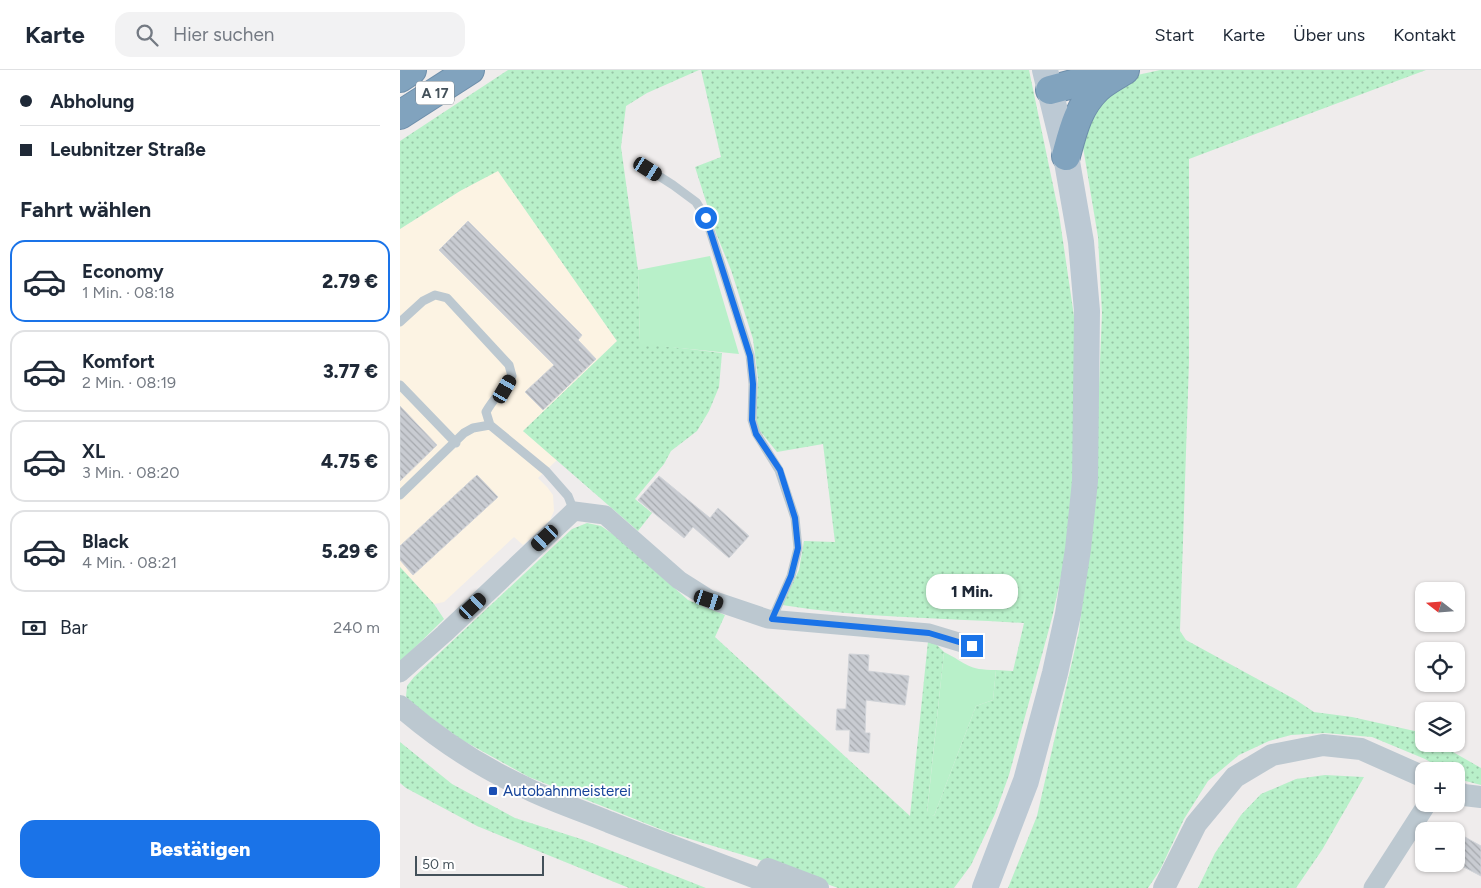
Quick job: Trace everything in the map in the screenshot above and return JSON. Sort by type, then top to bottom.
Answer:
[{"type":"highway","name":"A 17","points":[[400,78],[412,70]]},
{"type":"highway","name":"A 17","points":[[400,116],[470,70]]},
{"type":"highway","points":[[1049,76],[1124,70]]},
{"type":"highway","points":[[1066,156],[1076,119],[1087,100],[1099,87],[1124,70]]},
{"type":"main road","points":[[971,888],[989,879],[1026,781],[1055,673],[1068,614],[1078,549],[1085,481],[1087,311],[1081,242],[1066,156],[1049,76]]},
{"type":"street","points":[[400,673],[574,511],[605,515],[679,580],[709,600],[772,619],[929,633],[972,646]]},
{"type":"street","points":[[400,706],[424,727],[480,765],[525,788],[654,840],[783,888]]},
{"type":"street","points":[[1164,888],[1196,824],[1235,777],[1272,755],[1322,745],[1361,749],[1415,773]]},
{"type":"street","points":[[1373,888],[1422,812]]},
{"type":"street","points":[[654,840],[724,854],[818,888]]},
{"type":"lane","points":[[648,169],[696,202],[706,218],[750,356],[753,384],[752,420],[756,434],[780,470],[795,518],[798,548],[791,576],[772,619]]},
{"type":"lane","points":[[400,322],[423,300],[436,295],[447,298],[509,365],[512,376],[505,389],[492,402],[486,412],[490,425],[546,471],[568,496],[574,511]]},
{"type":"lane","points":[[400,386],[456,442]]},
{"type":"lane","points":[[400,495],[464,434],[473,428],[490,425]]},
{"type":"shaded area","points":[[498,170],[617,341],[523,431],[557,460],[538,478],[553,495],[554,511],[550,520],[523,545],[514,537],[444,602],[434,604],[400,567],[400,229],[460,191]]},
{"type":"green space","points":[[508,70],[699,70],[647,93],[626,106],[621,147],[638,270],[640,343],[722,353],[719,387],[709,411],[697,431],[671,451],[664,464],[635,499],[652,513],[638,531],[523,431],[617,341],[498,171],[460,191],[400,229],[400,141]]},
{"type":"green space","points":[[701,70],[1029,70],[1059,214],[1074,316],[1074,480],[1067,549],[1052,618],[1009,775],[995,814],[971,865],[954,888],[838,888],[763,861],[670,833],[529,777],[460,739],[415,706],[406,697],[407,686],[414,677],[572,529],[587,523],[601,526],[617,537],[688,600],[725,615],[715,637],[910,816],[928,641],[937,645],[944,652],[927,812],[934,816],[976,706],[993,700],[996,670],[1013,671],[1024,623],[842,613],[782,605],[799,570],[804,541],[835,542],[823,444],[777,452],[756,426],[758,379],[753,339],[695,167],[721,157]]},
{"type":"green space","points":[[1160,70],[1426,70],[1189,159],[1189,362],[1180,631],[1186,640],[1296,700],[1314,712],[1352,717],[1415,731],[1415,752],[1453,752],[1481,768],[1481,785],[1465,781],[1465,762],[1430,762],[1372,737],[1325,733],[1291,735],[1269,741],[1239,755],[1208,781],[1184,819],[1160,870],[1148,888],[1008,888],[1037,816],[1079,631],[1095,485],[1102,313],[1098,237],[1083,147],[1085,122],[1092,105],[1133,76]]},
{"type":"green space","points":[[710,256],[739,354],[640,344],[638,270]]},
{"type":"green space","points":[[400,567],[434,604],[444,619],[400,662]]},
{"type":"green space","points":[[944,652],[973,667],[996,670],[993,700],[976,706],[934,816],[927,813]]},
{"type":"green space","points":[[400,742],[452,784],[515,818],[584,840],[706,888],[629,888],[477,826],[400,783]]},
{"type":"green space","points":[[1325,775],[1364,777],[1322,850],[1296,888],[1198,888],[1215,853],[1241,815],[1261,794],[1296,779]]},
{"type":"building","points":[[468,221],[582,335],[578,340],[596,359],[543,410],[525,392],[554,365],[439,250]]},
{"type":"building","points":[[400,406],[437,445],[400,481]]},
{"type":"building","points":[[477,475],[498,497],[413,575],[400,560],[400,546]]},
{"type":"building","points":[[659,476],[710,518],[718,508],[749,536],[729,558],[693,527],[684,538],[638,500]]},
{"type":"building","points":[[849,654],[869,655],[868,671],[909,676],[905,705],[866,700],[865,733],[870,733],[869,753],[849,751],[850,730],[836,730],[837,709],[846,709]]},
{"type":"building","points":[[1465,837],[1481,846],[1481,876],[1465,868]]},
{"type":"place","name":"Autobahnmeisterei","points":[[493,791]]},
{"type":"route","points":[[706,218],[750,356],[753,384],[752,420],[756,434],[780,470],[795,518],[798,548],[791,576],[772,619],[929,633],[972,646]]}]
